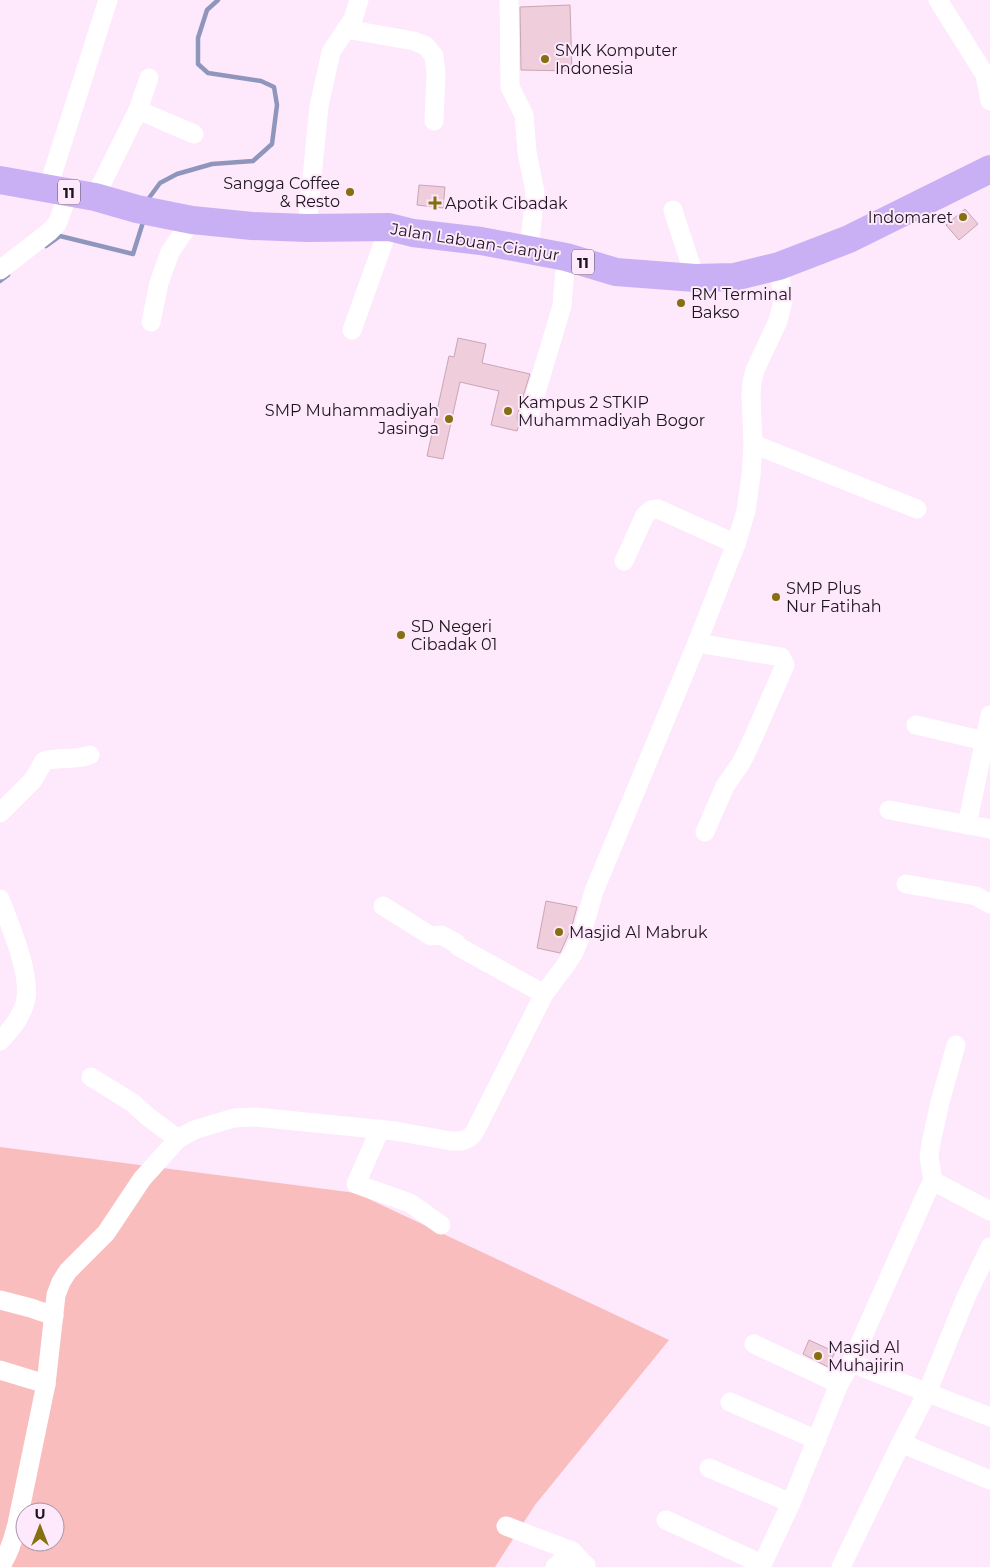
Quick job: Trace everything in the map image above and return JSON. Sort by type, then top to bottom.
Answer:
[{"type":"highway","name":"Jalan Labuan-Cianjur","points":[[0,180],[71,192],[146,211],[192,220],[252,226],[307,228],[389,227],[413,233],[481,241],[566,257],[616,272],[695,278],[734,277],[779,266],[849,239],[990,170]]},
{"type":"street","points":[[71,192],[53,172],[108,0]]},
{"type":"street","points":[[307,228],[319,106],[331,52],[353,19],[359,0]]},
{"type":"street","points":[[509,0],[510,87],[524,115],[529,161],[535,192],[529,250]]},
{"type":"street","points":[[938,0],[985,75],[990,101]]},
{"type":"street","points":[[346,29],[414,41],[426,46],[434,56],[436,73],[434,121]]},
{"type":"street","points":[[0,270],[57,224],[71,192],[138,110],[149,78]]},
{"type":"street","points":[[138,110],[194,134]]},
{"type":"street","points":[[673,210],[695,278]]},
{"type":"street","points":[[151,322],[159,282],[170,252],[192,220]]},
{"type":"street","points":[[352,330],[389,227]]},
{"type":"street","points":[[528,419],[562,306],[566,257]]},
{"type":"street","points":[[0,1567],[6,1559],[15,1533],[46,1384],[56,1295],[61,1282],[68,1271],[106,1233],[142,1178],[178,1139],[194,1130],[234,1118],[266,1118],[395,1130],[451,1141],[461,1141],[469,1138],[474,1133],[544,994],[574,952],[582,933],[594,891],[736,544],[749,496],[754,444],[752,382],[755,370],[778,321],[783,301],[779,266]]},
{"type":"street","points":[[754,444],[917,509]]},
{"type":"street","points":[[624,561],[645,515],[651,510],[658,509],[736,544]]},
{"type":"street","points":[[697,643],[781,657],[785,665],[742,763],[725,786],[705,832]]},
{"type":"street","points":[[968,825],[990,714]]},
{"type":"street","points":[[916,725],[985,742]]},
{"type":"street","points":[[0,814],[33,780],[44,761],[53,758],[82,758],[90,755]]},
{"type":"street","points":[[889,810],[990,829]]},
{"type":"street","points":[[906,884],[976,896],[990,904]]},
{"type":"street","points":[[0,899],[25,970],[26,984],[26,999],[20,1014],[11,1030],[0,1041]]},
{"type":"street","points":[[383,906],[431,936],[440,935],[456,943],[458,947],[544,994]]},
{"type":"street","points":[[666,1520],[761,1566],[791,1503],[839,1384],[852,1363],[933,1181],[929,1157],[931,1143],[956,1045]]},
{"type":"street","points":[[91,1078],[133,1103],[178,1139]]},
{"type":"street","points":[[380,1129],[356,1184],[410,1203],[441,1225]]},
{"type":"street","points":[[933,1181],[990,1211]]},
{"type":"street","points":[[841,1567],[927,1392],[966,1297],[990,1247]]},
{"type":"street","points":[[0,1300],[54,1316]]},
{"type":"street","points":[[754,1344],[839,1384]]},
{"type":"street","points":[[852,1363],[990,1417]]},
{"type":"street","points":[[0,1370],[46,1384]]},
{"type":"street","points":[[730,1402],[817,1440]]},
{"type":"street","points":[[901,1443],[990,1480]]},
{"type":"street","points":[[709,1468],[791,1503]]},
{"type":"street","points":[[506,1526],[572,1551],[587,1566]]},
{"type":"street","points":[[555,1567],[564,1560],[587,1566]]},
{"type":"shaded area","points":[[0,1147],[356,1193],[669,1340],[535,1505],[495,1567],[0,1567]]},
{"type":"building","name":"SMK Komputer Indonesia","points":[[570,5],[572,71],[521,70],[520,7]]},
{"type":"building","points":[[419,185],[445,187],[443,208],[417,205]]},
{"type":"building","name":"Indomaret","points":[[965,209],[978,224],[959,240],[946,225]]},
{"type":"building","name":"Kampus 2 STKIP Muhammadiyah Bogor","points":[[458,338],[486,344],[482,363],[530,374],[517,416],[519,425],[517,431],[491,425],[499,391],[460,382],[443,459],[427,456],[449,356],[454,357]]},
{"type":"building","name":"Masjid Al Mabruk","points":[[546,901],[577,907],[571,929],[560,953],[537,948]]},
{"type":"building","name":"Masjid Al Muhajirin","points":[[809,1340],[835,1352],[828,1367],[803,1354]]},
{"type":"waterway","points":[[148,202],[160,183],[177,174],[212,164],[253,161],[272,144],[277,105],[274,87],[261,81],[208,73],[198,64],[198,38],[207,10],[218,0]]},
{"type":"waterway","points":[[46,246],[60,236],[133,254],[144,219]]},
{"type":"waterway","points":[[0,281],[8,275]]},
{"type":"place","name":"SMK Komputer Indonesia","points":[[545,59]]},
{"type":"place","name":"Sangga Coffee & Resto","points":[[350,192]]},
{"type":"place","name":"Apotik Cibadak","points":[[435,203]]},
{"type":"place","name":"Indomaret","points":[[963,217]]},
{"type":"place","name":"RM Terminal Bakso","points":[[681,303]]},
{"type":"place","name":"Kampus 2 STKIP Muhammadiyah Bogor","points":[[508,411]]},
{"type":"place","name":"SMP Muhammadiyah Jasinga","points":[[449,419]]},
{"type":"place","name":"SMP Plus Nur Fatihah","points":[[776,597]]},
{"type":"place","name":"SD Negeri Cibadak 01","points":[[401,635]]},
{"type":"place","name":"Masjid Al Mabruk","points":[[559,932]]},
{"type":"place","name":"Masjid Al Muhajirin","points":[[818,1356]]}]
